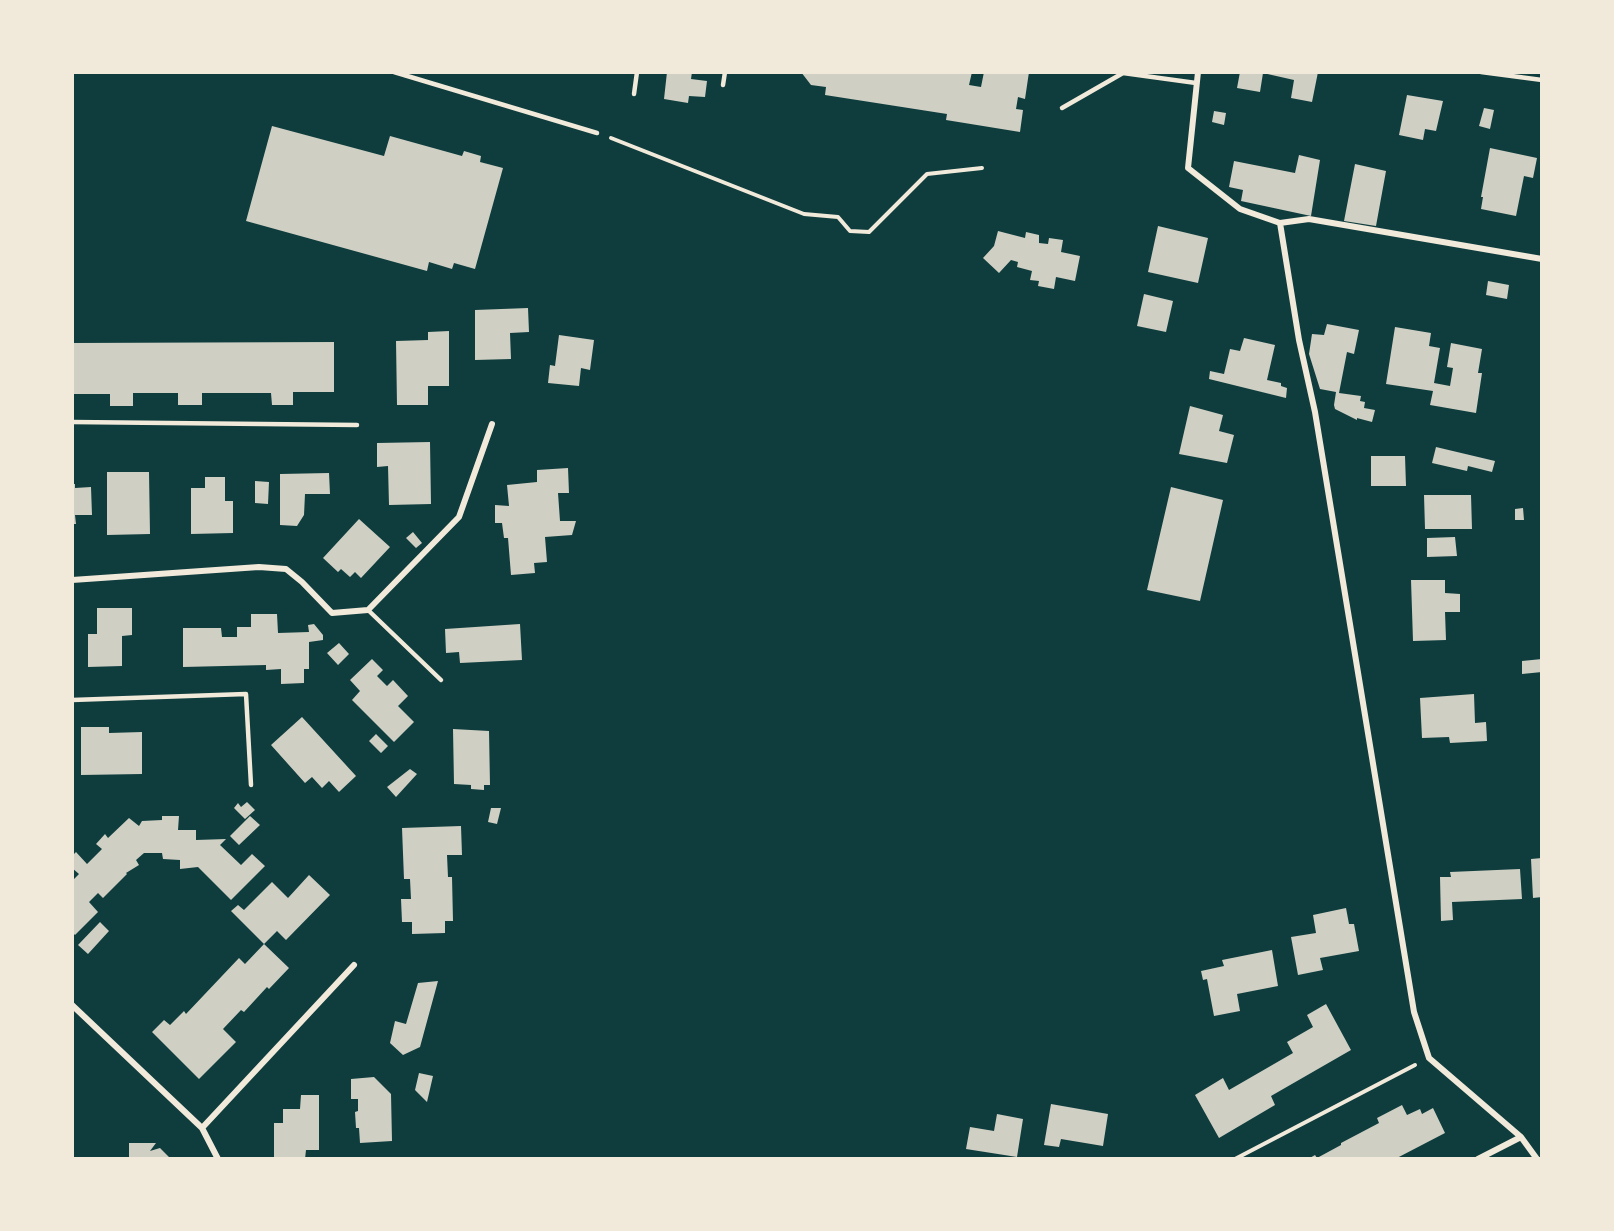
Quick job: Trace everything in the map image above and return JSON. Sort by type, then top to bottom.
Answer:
[{"type":"street","points":[[1198,72],[1188,168],[1240,209],[1280,223],[1309,219],[1542,259]]},
{"type":"street","points":[[1280,223],[1299,340],[1315,412],[1414,1012],[1429,1058],[1521,1137],[1537,1159]]},
{"type":"street","points":[[72,580],[259,567],[286,569],[332,613],[368,610],[459,516],[492,424]]},
{"type":"street","points":[[202,1128],[354,965]]},
{"type":"street","points":[[72,1005],[202,1128],[218,1159]]},
{"type":"street","points":[[1478,1159],[1521,1137]]},
{"type":"lane","points":[[394,72],[597,133]]},
{"type":"lane","points":[[634,94],[637,72]]},
{"type":"lane","points":[[723,85],[725,72]]},
{"type":"lane","points":[[1481,72],[1542,80]]},
{"type":"lane","points":[[1062,108],[1123,73],[1196,83]]},
{"type":"lane","points":[[72,422],[357,425]]},
{"type":"lane","points":[[368,610],[441,680]]},
{"type":"lane","points":[[72,700],[246,694],[251,785]]},
{"type":"path","points":[[597,133],[804,214],[838,217],[850,231],[869,232],[927,174],[982,168]]},
{"type":"path","points":[[1235,1159],[1429,1058]]},
{"type":"building","points":[[667,72],[692,72],[691,79],[707,81],[705,97],[689,96],[688,103],[664,99]]},
{"type":"building","points":[[801,72],[972,72],[969,85],[981,87],[984,72],[1029,72],[1025,99],[1018,97],[1016,109],[1023,110],[1020,132],[946,120],[947,114],[825,95],[826,87],[811,85]]},
{"type":"building","points":[[1240,72],[1318,72],[1312,102],[1291,98],[1294,80],[1263,73],[1260,92],[1237,88]]},
{"type":"building","points":[[1407,95],[1443,101],[1436,131],[1425,129],[1423,140],[1399,135]]},
{"type":"building","points":[[1484,108],[1494,110],[1490,129],[1479,126]]},
{"type":"building","points":[[1214,111],[1226,113],[1224,125],[1212,122]]},
{"type":"building","points":[[272,126],[384,156],[390,136],[462,156],[464,151],[481,156],[480,162],[503,168],[475,269],[454,263],[452,269],[429,262],[427,271],[246,221]]},
{"type":"building","points":[[1490,148],[1537,158],[1533,178],[1524,176],[1516,216],[1481,209]]},
{"type":"building","points":[[1299,155],[1320,160],[1311,216],[1241,201],[1243,190],[1229,187],[1234,161],[1295,173]]},
{"type":"building","points":[[1355,164],[1386,171],[1376,226],[1344,221]]},
{"type":"building","points":[[1158,226],[1208,238],[1198,283],[1148,272]]},
{"type":"building","points":[[998,231],[1025,238],[1026,232],[1039,235],[1039,243],[1048,244],[1049,238],[1063,240],[1061,252],[1080,256],[1075,281],[1056,277],[1054,289],[1038,286],[1039,281],[1030,280],[1032,271],[1017,267],[1018,262],[1011,260],[999,273],[983,258],[994,246]]},
{"type":"building","points":[[1488,281],[1509,285],[1507,299],[1486,295]]},
{"type":"building","points":[[1144,294],[1173,301],[1166,332],[1137,326]]},
{"type":"building","points":[[528,308],[529,332],[510,333],[511,359],[475,360],[475,310]]},
{"type":"building","points":[[1327,324],[1359,330],[1354,354],[1347,352],[1339,393],[1361,396],[1360,401],[1365,402],[1364,408],[1375,410],[1372,422],[1357,418],[1357,420],[1335,409],[1336,392],[1320,389],[1309,354],[1312,334],[1324,335]]},
{"type":"building","points":[[1395,327],[1431,333],[1429,346],[1440,348],[1434,383],[1450,386],[1453,368],[1447,367],[1451,343],[1482,349],[1478,373],[1482,373],[1476,413],[1430,405],[1433,391],[1386,384]]},
{"type":"building","points":[[449,331],[449,386],[428,386],[428,405],[397,405],[396,341],[428,340],[428,332]]},
{"type":"building","points":[[559,335],[594,340],[590,370],[581,368],[579,386],[548,383],[550,365],[555,366]]},
{"type":"building","points":[[1244,338],[1275,345],[1267,380],[1281,383],[1281,386],[1287,388],[1286,398],[1209,379],[1210,371],[1224,374],[1230,349],[1240,351]]},
{"type":"building","points":[[334,342],[334,392],[293,392],[293,405],[272,405],[271,393],[202,393],[202,405],[178,405],[178,393],[133,393],[133,406],[110,406],[110,394],[72,394],[72,343]]},
{"type":"building","points":[[1190,406],[1223,415],[1219,431],[1234,435],[1227,463],[1179,454]]},
{"type":"building","points":[[430,442],[431,504],[389,505],[388,466],[377,467],[377,443]]},
{"type":"building","points":[[1436,447],[1495,461],[1492,472],[1468,466],[1467,471],[1432,463]]},
{"type":"building","points":[[1371,456],[1405,456],[1406,486],[1371,486]]},
{"type":"building","points":[[568,468],[569,493],[558,493],[560,521],[576,521],[572,535],[545,537],[547,562],[534,563],[535,573],[511,575],[508,538],[504,538],[502,523],[495,523],[495,505],[509,506],[507,485],[537,482],[537,470]]},
{"type":"building","points":[[107,472],[149,472],[150,534],[107,535]]},
{"type":"building","points":[[329,473],[330,494],[305,494],[304,515],[297,526],[280,525],[280,474]]},
{"type":"building","points":[[205,477],[225,477],[225,501],[233,501],[233,533],[191,534],[191,488],[205,488]]},
{"type":"building","points":[[255,481],[269,482],[268,504],[255,503]]},
{"type":"building","points":[[72,484],[75,484],[75,488],[91,487],[92,515],[75,515],[76,524],[72,524]]},
{"type":"building","points":[[1171,487],[1223,500],[1200,601],[1147,590]]},
{"type":"building","points":[[1424,495],[1471,495],[1472,529],[1425,529]]},
{"type":"building","points":[[1523,508],[1524,520],[1515,520],[1515,509]]},
{"type":"building","points":[[359,519],[390,547],[361,578],[355,572],[350,577],[341,569],[338,572],[323,558]]},
{"type":"building","points":[[413,532],[422,543],[416,548],[406,538]]},
{"type":"building","points":[[1455,537],[1457,556],[1427,557],[1427,538]]},
{"type":"building","points":[[1411,580],[1445,580],[1445,593],[1460,594],[1460,612],[1445,612],[1446,640],[1413,641]]},
{"type":"building","points":[[97,608],[132,608],[132,635],[122,636],[122,666],[88,667],[88,634],[97,634]]},
{"type":"building","points":[[251,614],[277,614],[278,633],[309,632],[308,625],[314,624],[323,635],[323,640],[309,642],[309,669],[304,669],[304,683],[281,684],[281,669],[266,670],[266,665],[183,667],[183,628],[221,628],[222,637],[237,637],[237,627],[251,627]]},
{"type":"building","points":[[520,624],[522,660],[460,663],[459,652],[446,653],[445,629]]},
{"type":"building","points":[[339,643],[349,654],[338,665],[327,653]]},
{"type":"building","points":[[372,659],[383,670],[377,676],[387,686],[393,680],[408,696],[398,706],[414,722],[394,742],[352,700],[360,691],[350,680]]},
{"type":"building","points":[[1542,659],[1542,672],[1522,674],[1522,661]]},
{"type":"building","points":[[1474,694],[1475,723],[1486,722],[1487,741],[1450,743],[1449,737],[1422,738],[1420,698]]},
{"type":"building","points":[[302,717],[356,776],[339,792],[329,781],[322,788],[312,777],[305,783],[271,745]]},
{"type":"building","points":[[81,727],[109,727],[109,733],[142,732],[142,774],[81,775]]},
{"type":"building","points":[[453,729],[489,731],[490,785],[484,785],[484,790],[471,789],[471,785],[454,784]]},
{"type":"building","points":[[376,734],[388,746],[381,753],[369,741]]},
{"type":"building","points":[[410,769],[417,774],[396,797],[387,787]]},
{"type":"building","points":[[247,802],[255,810],[245,819],[234,808],[238,803],[241,807]]},
{"type":"building","points":[[491,808],[501,808],[497,824],[488,822]]},
{"type":"building","points":[[162,816],[179,816],[178,830],[196,830],[196,840],[226,839],[220,845],[241,865],[252,854],[265,866],[231,900],[198,867],[180,869],[180,860],[163,859],[162,853],[144,853],[136,860],[139,865],[126,873],[103,898],[98,893],[89,902],[98,912],[75,935],[72,932],[72,881],[79,874],[72,868],[72,856],[76,852],[87,864],[102,849],[96,844],[105,834],[108,838],[129,818],[139,826],[142,821],[162,820]]},
{"type":"building","points":[[250,816],[260,825],[239,845],[230,836]]},
{"type":"building","points":[[461,826],[462,855],[447,855],[448,877],[452,877],[453,921],[445,921],[445,933],[412,934],[412,922],[402,922],[401,899],[411,899],[410,879],[404,879],[402,828]]},
{"type":"building","points":[[1542,858],[1542,897],[1533,898],[1531,859]]},
{"type":"building","points":[[1520,869],[1522,899],[1452,902],[1453,920],[1441,921],[1440,877],[1451,877],[1450,872]]},
{"type":"building","points":[[309,875],[330,895],[286,940],[277,931],[264,944],[231,911],[238,905],[244,910],[272,882],[288,898]]},
{"type":"building","points":[[1346,908],[1349,924],[1354,924],[1359,951],[1320,958],[1323,970],[1298,975],[1291,937],[1316,933],[1313,915]]},
{"type":"building","points":[[100,922],[109,931],[88,954],[78,945]]},
{"type":"building","points":[[264,944],[289,968],[269,989],[267,987],[244,1012],[241,1010],[223,1029],[236,1042],[199,1079],[152,1032],[164,1020],[170,1025],[184,1011],[186,1014],[239,958],[245,964]]},
{"type":"building","points":[[1272,950],[1278,986],[1237,994],[1240,1011],[1214,1016],[1207,979],[1203,980],[1201,971],[1224,966],[1222,960]]},
{"type":"building","points":[[438,981],[420,1047],[403,1055],[390,1043],[395,1021],[406,1024],[418,983]]},
{"type":"building","points":[[1326,1004],[1351,1050],[1271,1096],[1275,1105],[1219,1138],[1195,1095],[1223,1078],[1229,1090],[1293,1053],[1287,1042],[1313,1027],[1307,1015]]},
{"type":"building","points":[[419,1073],[433,1076],[427,1102],[415,1090]]},
{"type":"building","points":[[374,1077],[391,1094],[392,1141],[360,1143],[355,1112],[358,1111],[358,1099],[351,1099],[351,1079]]},
{"type":"building","points":[[301,1095],[319,1095],[319,1150],[306,1150],[305,1159],[274,1159],[274,1123],[283,1123],[283,1109],[300,1109]]},
{"type":"building","points":[[1051,1104],[1108,1114],[1103,1146],[1061,1139],[1059,1147],[1044,1145]]},
{"type":"building","points":[[1402,1105],[1407,1115],[1420,1109],[1422,1114],[1433,1108],[1445,1133],[1395,1159],[1308,1159],[1315,1155],[1317,1158],[1341,1145],[1379,1123],[1377,1118]]},
{"type":"building","points":[[997,1114],[1023,1119],[1017,1157],[966,1149],[970,1127],[994,1131]]},
{"type":"building","points":[[129,1143],[156,1143],[150,1151],[160,1148],[171,1159],[129,1159]]}]
